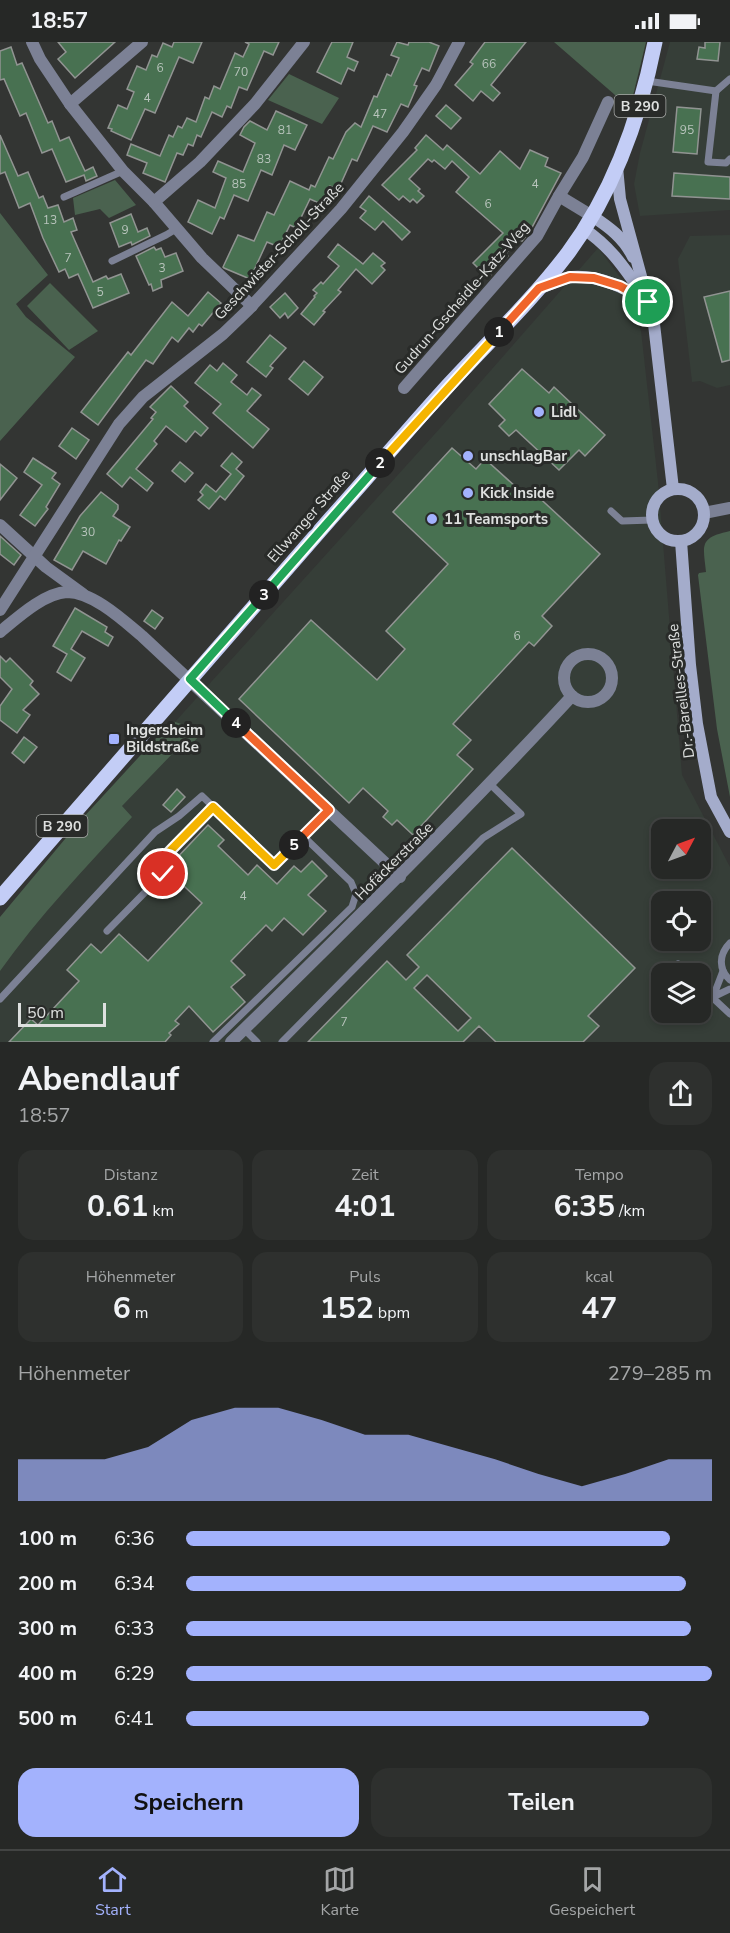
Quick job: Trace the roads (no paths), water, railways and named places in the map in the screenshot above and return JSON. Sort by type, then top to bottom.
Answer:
[{"type":"main road","name":"Ellwanger Straße","points":[[0,898],[190,679],[443,392],[539,288],[569,251],[588,222],[617,167],[635,123],[655,42]]},
{"type":"main road","points":[[617,167],[620,199],[654,324],[673,489]]},
{"type":"main road","points":[[588,222],[611,228],[630,249],[640,272]]},
{"type":"main road","points":[[588,222],[622,263],[648,302]]},
{"type":"main road","points":[[539,288],[570,277],[594,278],[620,286],[648,302]]},
{"type":"main road","points":[[673,489],[690,492],[702,505],[704,513],[703,521],[695,534],[681,541],[666,538],[659,533],[652,520],[654,504],[666,492],[673,489]]},
{"type":"main road","name":"Dr.-Bareilles-Straße","points":[[681,541],[690,665],[697,724],[711,797],[730,831]]},
{"type":"street","points":[[33,42],[40,59],[70,104],[123,171],[154,202],[202,258],[252,306]]},
{"type":"street","points":[[70,104],[142,42]]},
{"type":"street","points":[[154,202],[200,162],[255,105],[304,42]]},
{"type":"street","name":"Geschwister-Scholl-Straße","points":[[0,610],[118,424],[143,397],[223,333],[252,306],[341,209],[403,132],[436,85],[459,42]]},
{"type":"street","name":"Gudrun-Gscheidle-Katz-Weg","points":[[404,388],[537,236],[583,157],[608,102]]},
{"type":"street","points":[[559,196],[588,222]]},
{"type":"street","points":[[704,513],[730,508]]},
{"type":"street","points":[[0,525],[45,567],[112,612],[190,679],[400,877]]},
{"type":"street","points":[[0,632],[28,609],[50,597],[67,592],[87,596]]},
{"type":"street","points":[[592,654],[606,661],[612,674],[612,682],[606,695],[593,702],[578,700],[572,696],[565,683],[566,667],[571,661],[577,656],[592,654]]},
{"type":"street","name":"Hofäckerstraße","points":[[231,1042],[400,877],[572,696]]},
{"type":"lane","points":[[647,81],[716,91]]},
{"type":"lane","points":[[730,91],[727,81],[716,91],[708,162],[726,163],[730,159]]},
{"type":"lane","points":[[64,197],[123,171]]},
{"type":"lane","points":[[112,261],[176,229]]},
{"type":"lane","points":[[611,511],[622,521],[652,520]]},
{"type":"lane","points":[[282,1042],[483,838],[521,814],[490,784]]},
{"type":"lane","points":[[0,999],[155,832],[202,796],[274,865],[329,810]]},
{"type":"lane","points":[[107,931],[163,874],[169,852],[213,807]]},
{"type":"lane","points":[[213,1042],[352,908],[356,894],[351,882],[303,836]]},
{"type":"lane","points":[[713,998],[723,971],[722,955],[730,943]]},
{"type":"lane","points":[[723,971],[730,980]]},
{"type":"lane","points":[[713,998],[730,989]]},
{"type":"lane","points":[[713,998],[730,1014]]},
{"type":"lane","points":[[244,1029],[257,1042]]},
{"type":"place","name":"Lidl","points":[[539,412]]},
{"type":"place","name":"unschlagBar","points":[[468,456]]},
{"type":"place","name":"Kick Inside","points":[[468,493]]},
{"type":"place","name":"11 Teamsports","points":[[432,519]]},
{"type":"place","name":"Ingersheim Bildstraße","points":[[114,739]]}]
